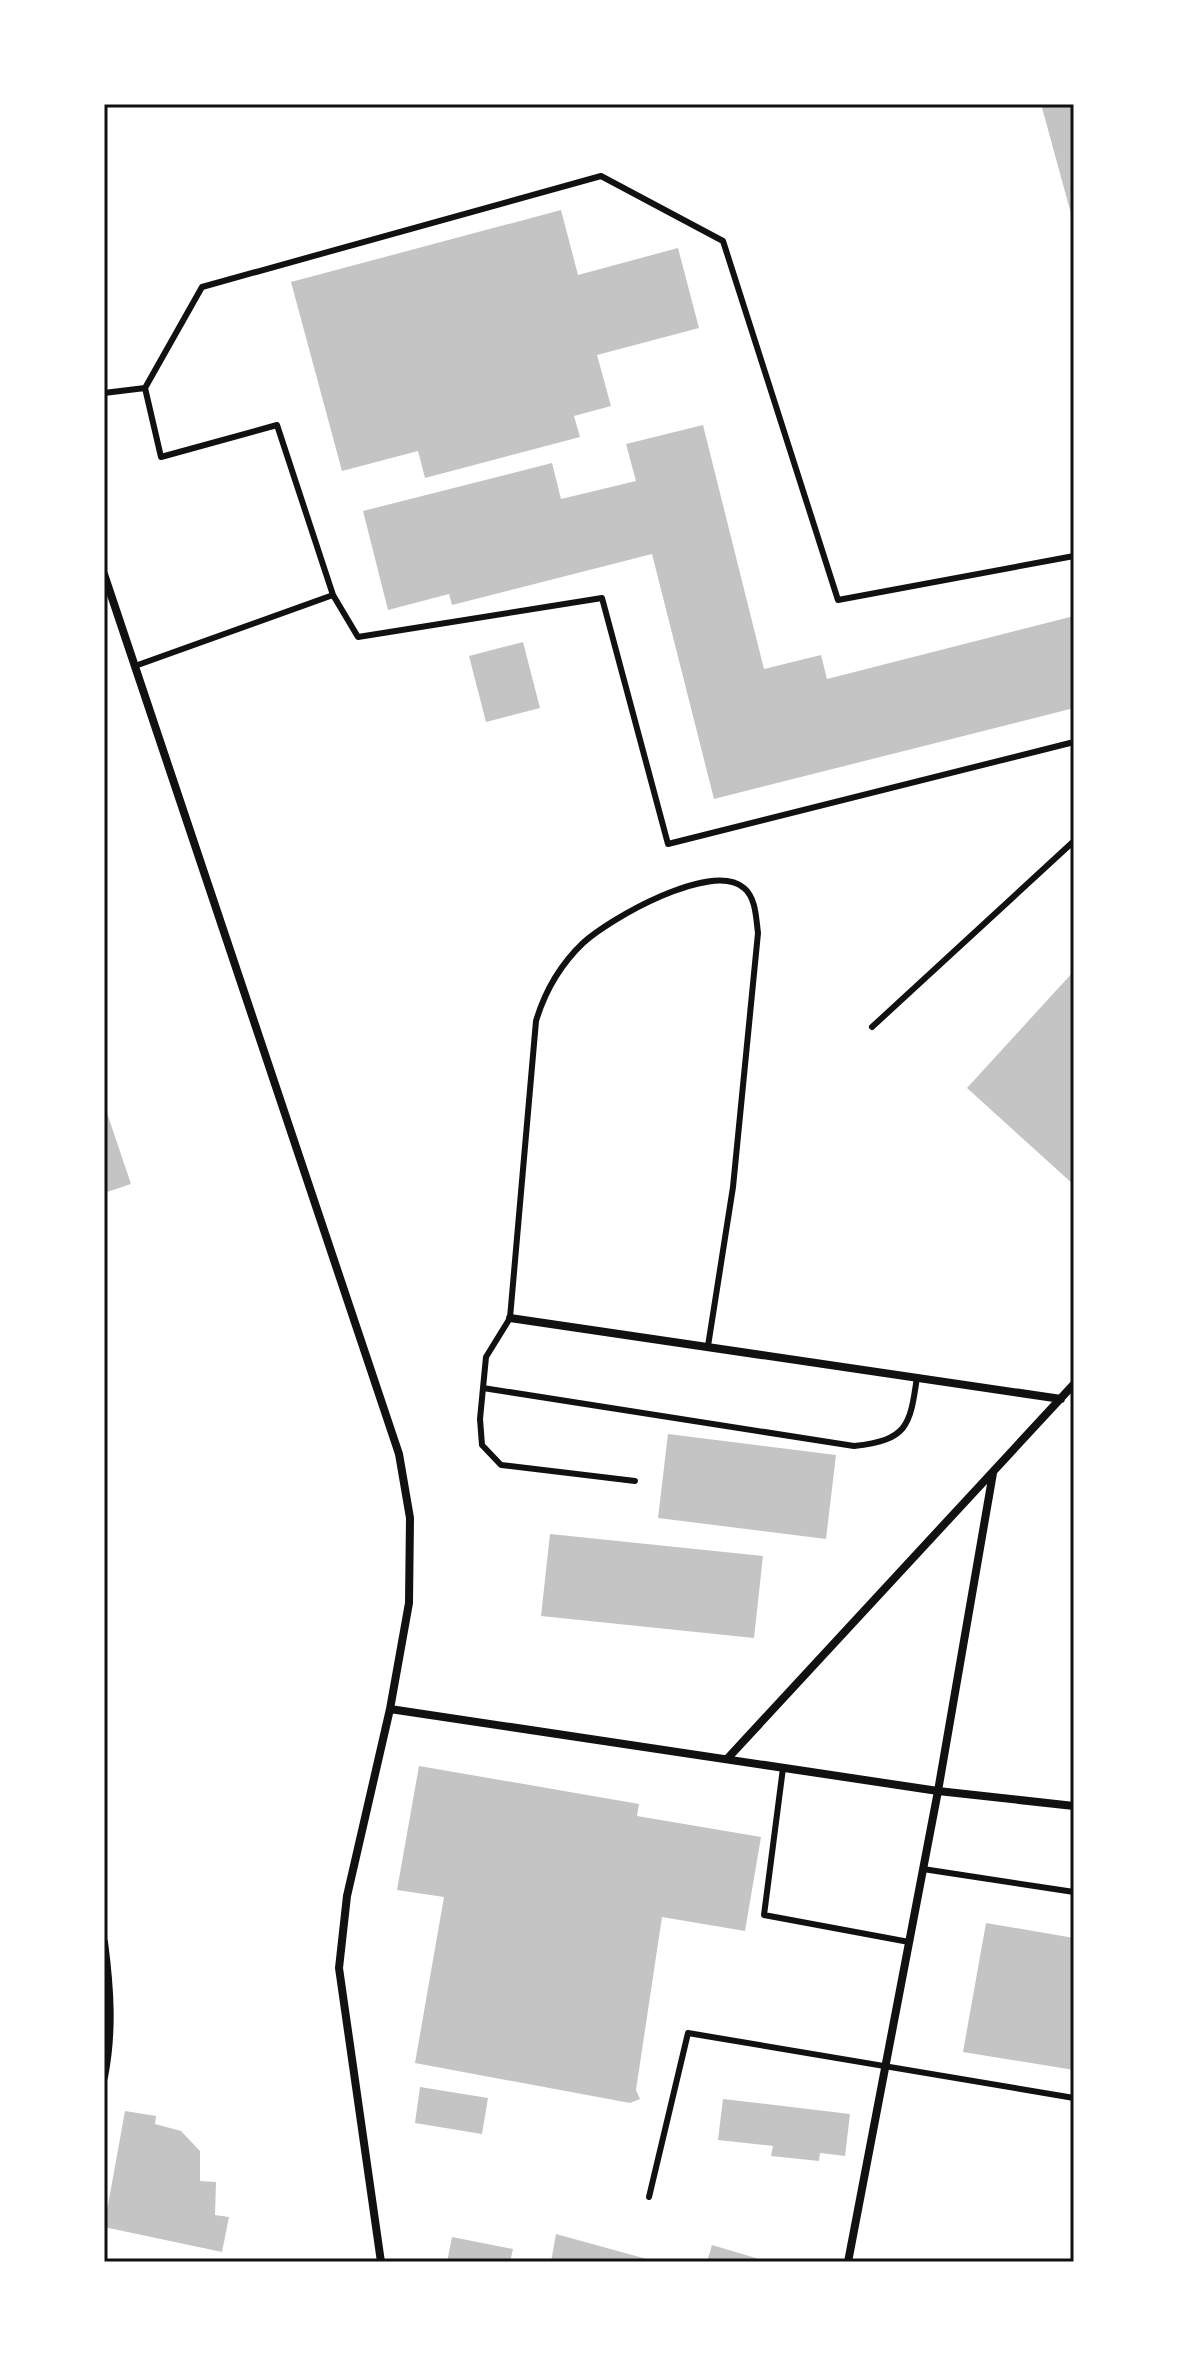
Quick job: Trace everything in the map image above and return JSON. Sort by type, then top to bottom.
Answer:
[{"type":"street","points":[[104,574],[399,1454],[410,1518],[411,1583],[390,1709],[347,1896],[339,1968],[381,2262]]},
{"type":"street","points":[[510,1318],[1061,1399]]},
{"type":"street","points":[[727,1759],[1074,1384]]},
{"type":"street","points":[[848,2262],[938,1791],[993,1473]]},
{"type":"street","points":[[390,1709],[938,1791],[1074,1806]]},
{"type":"street","points":[[104,1942],[111,1993],[109,2052],[104,2077]]},
{"type":"lane","points":[[1074,556],[838,600],[723,241],[601,176],[202,287],[145,388],[161,457],[277,425],[333,595],[358,637],[602,598],[668,844],[1074,742]]},
{"type":"lane","points":[[104,393],[145,388]]},
{"type":"lane","points":[[135,666],[333,595]]},
{"type":"lane","points":[[872,1027],[1074,841]]},
{"type":"lane","points":[[635,1481],[501,1465],[482,1445],[480,1419],[486,1357],[510,1318],[536,1021],[544,993],[583,943],[617,919],[696,884],[729,880],[741,885],[750,894],[758,933],[733,1187],[708,1346]]},
{"type":"lane","points":[[483,1388],[854,1446],[888,1442],[911,1418],[917,1377]]},
{"type":"lane","points":[[783,1768],[764,1915],[909,1942]]},
{"type":"lane","points":[[923,1869],[1074,1892]]},
{"type":"lane","points":[[649,2197],[688,2033],[1074,2098]]},
{"type":"building","points":[[1041,104],[1074,104],[1074,221],[1073,221]]},
{"type":"building","points":[[561,210],[578,275],[678,248],[699,328],[597,355],[611,406],[574,416],[580,437],[425,478],[418,451],[342,471],[291,282]]},
{"type":"building","points":[[703,425],[764,669],[821,655],[827,679],[1074,616],[1074,708],[714,799],[652,554],[452,605],[449,594],[388,610],[363,511],[552,463],[561,499],[636,481],[626,444]]},
{"type":"building","points":[[523,642],[540,708],[486,722],[469,656]]},
{"type":"building","points":[[1074,971],[1074,1185],[967,1088]]},
{"type":"building","points":[[104,1104],[131,1184],[104,1193]]},
{"type":"building","points":[[668,1434],[836,1455],[826,1539],[658,1518]]},
{"type":"building","points":[[550,1534],[763,1556],[754,1638],[541,1616]]},
{"type":"building","points":[[419,1766],[639,1804],[637,1816],[761,1837],[745,1931],[662,1917],[636,2090],[640,2099],[630,2103],[415,2063],[444,1897],[397,1890]]},
{"type":"building","points":[[986,1923],[1074,1938],[1074,2070],[963,2052]]},
{"type":"building","points":[[420,2087],[488,2098],[482,2134],[415,2123]]},
{"type":"building","points":[[723,2099],[850,2114],[845,2156],[820,2153],[819,2161],[771,2156],[773,2146],[718,2140]]},
{"type":"building","points":[[125,2111],[156,2116],[155,2124],[181,2131],[200,2151],[200,2181],[216,2182],[215,2215],[229,2217],[222,2252],[104,2227]]},
{"type":"building","points":[[556,2234],[654,2261],[551,2262]]},
{"type":"building","points":[[452,2237],[513,2249],[510,2262],[447,2262]]},
{"type":"building","points":[[712,2245],[766,2261],[766,2262],[707,2262]]}]
